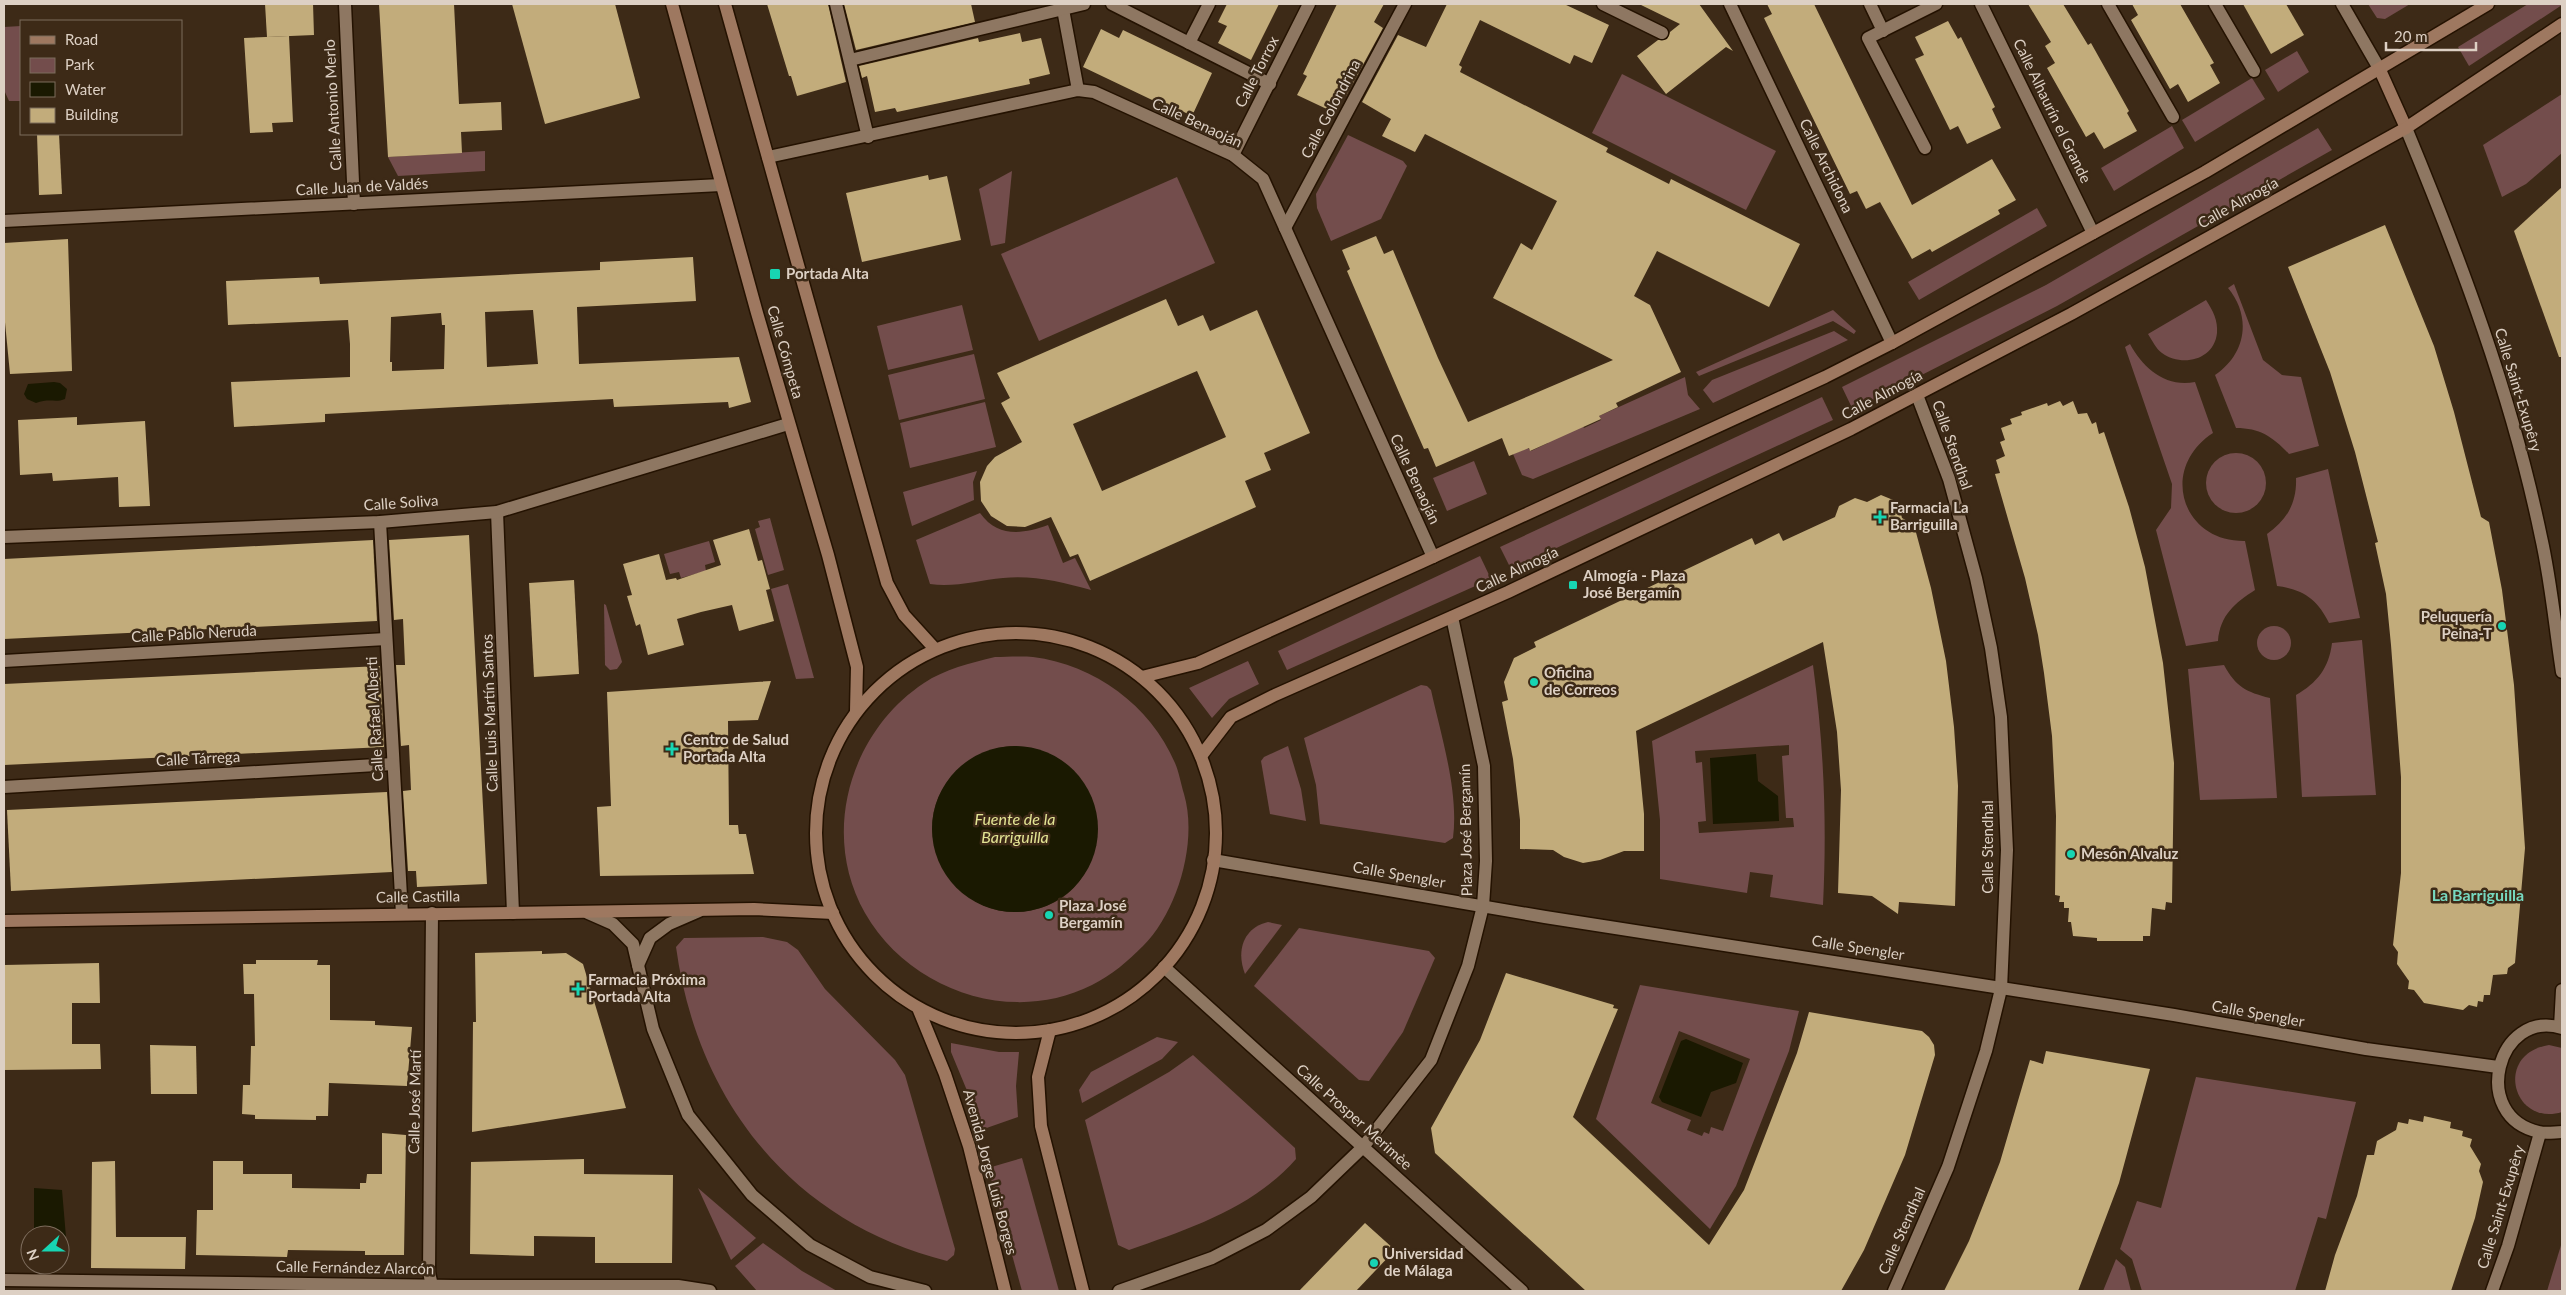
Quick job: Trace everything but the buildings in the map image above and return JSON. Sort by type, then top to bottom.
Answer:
[{"type":"main road","name":"Calle Cómpeta","points":[[672,4],[788,424],[828,555],[857,667],[856,710]]},
{"type":"main road","points":[[725,4],[887,583],[904,615],[935,649]]},
{"type":"main road","points":[[1142,677],[1198,663],[1825,377],[1892,343],[2213,168],[2488,4]]},
{"type":"main road","name":"Calle Almogía","points":[[1201,756],[1231,717],[1275,695],[1566,565],[1834,438],[2071,314],[2406,128],[2562,24]]},
{"type":"main road","points":[[2380,70],[2406,128]]},
{"type":"main road","points":[[987,634],[1042,634],[1095,648],[1142,677],[1176,713],[1201,756],[1211,787],[1216,820],[1213,869],[1197,917],[1186,940],[1164,967],[1128,999],[1091,1019],[1050,1030],[1005,1033],[960,1025],[918,1008],[883,982],[854,950],[833,913],[818,862],[817,808],[830,757],[856,710],[879,686],[898,670],[935,649],[987,634]]},
{"type":"main road","name":"Calle Castilla","points":[[4,921],[432,913],[774,910],[833,913]]},
{"type":"main road","name":"Avenida Jorge Luis Borges","points":[[918,1008],[945,1074],[969,1146],[1002,1290]]},
{"type":"main road","points":[[1050,1030],[1038,1077],[1040,1126],[1083,1291]]},
{"type":"street","name":"Calle Antonio Merlo","points":[[345,4],[354,204]]},
{"type":"street","points":[[836,4],[868,137]]},
{"type":"street","points":[[850,60],[1062,6],[1084,4]]},
{"type":"street","points":[[1112,4],[1270,84]]},
{"type":"street","points":[[1189,43],[1209,4]]},
{"type":"street","name":"Calle Torrox","points":[[1233,155],[1310,4]]},
{"type":"street","name":"Calle Golondrina","points":[[1285,228],[1405,4]]},
{"type":"street","points":[[1603,4],[1662,33]]},
{"type":"street","name":"Calle Archidona","points":[[1730,4],[1892,343]]},
{"type":"street","points":[[1870,4],[1883,31]]},
{"type":"street","points":[[1925,148],[1868,38],[1936,4]]},
{"type":"street","name":"Calle Alhaurín el Grande","points":[[1981,4],[2093,233]]},
{"type":"street","points":[[2108,4],[2173,118]]},
{"type":"street","points":[[2215,4],[2254,71]]},
{"type":"street","points":[[2342,4],[2380,70]]},
{"type":"street","points":[[1062,6],[1078,90]]},
{"type":"street","name":"Calle Benaoján","points":[[768,157],[868,137],[1078,90],[1094,92],[1233,155],[1263,179],[1433,557]]},
{"type":"street","name":"Calle Saint-Exupêry","points":[[2406,128],[2477,310],[2512,416],[2541,538],[2562,672]]},
{"type":"street","name":"Calle Juan de Valdés","points":[[4,221],[721,185]]},
{"type":"street","name":"Calle Stendhal","points":[[1894,1291],[1948,1167],[1986,1051],[2001,989],[2007,850],[1999,707],[1991,648],[1976,578],[1949,479],[1918,395]]},
{"type":"street","name":"Calle Soliva","points":[[4,536],[380,522],[497,512],[788,424]]},
{"type":"street","name":"Calle Luis Martín Santos","points":[[497,512],[513,913]]},
{"type":"street","name":"Calle Rafael Alberti","points":[[380,522],[402,914]]},
{"type":"street","name":"Plaza José Bergamín","points":[[1119,1291],[1212,1258],[1266,1230],[1311,1197],[1363,1147],[1431,1060],[1468,966],[1483,906],[1486,862],[1484,766],[1452,617]]},
{"type":"street","name":"Calle Pablo Neruda","points":[[4,661],[386,639]]},
{"type":"street","name":"Calle Tárrega","points":[[4,787],[393,764]]},
{"type":"street","name":"Calle Spengler","points":[[1213,860],[1483,906],[2174,1015],[2366,1049],[2498,1068]]},
{"type":"street","points":[[638,965],[650,938],[669,924],[699,911]]},
{"type":"street","name":"Calle José Martí","points":[[432,913],[429,1272],[432,1288]]},
{"type":"street","points":[[588,913],[613,924],[632,944],[653,1028],[688,1115],[752,1195],[810,1244],[870,1278],[925,1291]]},
{"type":"street","name":"Calle Prosper Merimèe","points":[[1164,967],[1522,1291]]},
{"type":"street","points":[[2562,990],[2561,1028],[2539,1027],[2520,1035],[2506,1049],[2498,1068],[2497,1082],[2500,1097],[2506,1110],[2516,1121],[2540,1133],[2562,1132]]},
{"type":"street","name":"Calle Saint-Exupêry","points":[[2492,1291],[2508,1246],[2540,1133]]},
{"type":"street","name":"Calle Fernández Alarcón","points":[[4,1280],[432,1288],[678,1286],[707,1290]]},
{"type":"green space","points":[[2368,4],[2410,4],[2385,19],[2377,18]]},
{"type":"green space","points":[[2528,4],[2562,5],[2469,66],[2458,47]]},
{"type":"green space","points":[[20,26],[20,101],[9,101],[4,90],[4,27]]},
{"type":"green space","points":[[2297,51],[2309,72],[2278,92],[2265,70]]},
{"type":"green space","points":[[1622,74],[1776,151],[1746,210],[1592,133]]},
{"type":"green space","points":[[2252,78],[2265,99],[2195,142],[2182,120]]},
{"type":"green space","points":[[2562,94],[2562,153],[2526,184],[2502,197],[2483,145]]},
{"type":"green space","points":[[2172,126],[2184,148],[2114,191],[2101,168]]},
{"type":"green space","points":[[2318,128],[2332,150],[2057,306],[1853,410],[1842,387],[2046,285]]},
{"type":"green space","points":[[1348,135],[1403,161],[1407,166],[1381,219],[1331,241],[1317,208],[1316,194]]},
{"type":"green space","points":[[485,151],[485,171],[398,176],[388,157]]},
{"type":"green space","points":[[1012,171],[1005,243],[991,246],[979,189]]},
{"type":"green space","points":[[1177,177],[1215,263],[1039,341],[1001,254]]},
{"type":"green space","points":[[2037,208],[2047,226],[1919,300],[1908,282]]},
{"type":"green space","points":[[2234,284],[2263,360],[2282,375],[2301,377],[2319,446],[2289,454],[2272,438],[2266,435],[2245,428],[2236,428],[2215,375],[2233,357],[2239,346],[2242,334],[2243,323],[2240,311],[2236,299],[2228,288]]},
{"type":"green space","points":[[2206,300],[2217,324],[2215,342],[2210,350],[2196,359],[2187,360],[2178,360],[2160,351],[2148,334]]},
{"type":"green space","points":[[962,305],[973,350],[888,370],[877,326]]},
{"type":"green space","points":[[1833,310],[1856,331],[1854,334],[1833,321],[1699,376],[1696,372]]},
{"type":"green space","points":[[1834,331],[1848,340],[1713,403],[1703,390],[1712,380]]},
{"type":"green space","points":[[2130,344],[2135,353],[2156,374],[2174,382],[2195,382],[2213,433],[2196,448],[2186,465],[2183,483],[2185,501],[2193,516],[2205,529],[2223,538],[2245,541],[2255,590],[2235,605],[2225,617],[2219,632],[2218,641],[2186,646],[2156,530],[2171,508],[2172,484],[2125,347]]},
{"type":"green space","points":[[974,354],[985,399],[899,420],[888,375]]},
{"type":"green space","points":[[1685,377],[1688,395],[1700,409],[1533,479],[1522,475],[1513,454],[1528,448],[1531,451],[1548,443],[1547,440],[1582,424],[1584,428],[1601,420],[1599,416]]},
{"type":"green space","points":[[1822,397],[1833,420],[1511,569],[1500,547]]},
{"type":"green space","points":[[985,402],[996,447],[910,468],[900,423]]},
{"type":"green space","points":[[2236,453],[2253,458],[2261,466],[2266,483],[2261,500],[2253,508],[2236,513],[2219,508],[2211,500],[2206,483],[2211,466],[2219,458]]},
{"type":"green space","points":[[1474,461],[1487,494],[1447,511],[1433,478]]},
{"type":"green space","points":[[2328,469],[2360,618],[2329,623],[2320,608],[2309,597],[2295,590],[2277,586],[2267,534],[2280,523],[2293,503],[2296,478]]},
{"type":"green space","points":[[977,471],[973,482],[974,500],[912,526],[903,492]]},
{"type":"green space","points":[[980,513],[995,527],[1011,532],[1020,532],[1048,525],[1063,563],[1075,558],[1091,590],[1025,577],[948,585],[930,584],[916,540]]},
{"type":"green space","points":[[770,518],[784,570],[768,575],[755,529],[760,527],[758,521]]},
{"type":"green space","points":[[709,541],[715,562],[705,565],[706,571],[681,578],[679,572],[670,574],[664,554]]},
{"type":"green space","points":[[1480,556],[1491,579],[1287,670],[1278,651]]},
{"type":"green space","points":[[788,584],[814,678],[796,679],[771,589]]},
{"type":"green space","points":[[604,604],[606,605],[622,662],[617,669],[610,670],[605,665]]},
{"type":"green space","points":[[2274,626],[2286,631],[2291,643],[2286,655],[2274,660],[2262,655],[2257,643],[2262,631]]},
{"type":"green space","points":[[2362,640],[2376,795],[2302,797],[2296,695],[2321,674],[2328,660],[2332,643]]},
{"type":"green space","points":[[995,657],[1033,657],[1056,661],[1099,679],[1118,691],[1151,723],[1164,742],[1176,767],[1188,813],[1186,854],[1175,895],[1166,914],[1143,946],[1106,977],[1092,985],[1061,997],[1029,1002],[996,1001],[965,993],[935,980],[908,962],[884,940],[865,913],[852,882],[845,851],[844,818],[850,787],[861,756],[877,728],[898,704],[932,678],[967,664]],"holes":[[[1010,746],[1048,753],[1074,772],[1091,799],[1096,829],[1091,859],[1076,886],[1050,905],[1014,912],[1006,912],[984,906],[960,889],[943,868],[934,845],[932,823],[937,801],[948,781],[964,765],[985,753]]]},
{"type":"green space","points":[[1248,661],[1259,684],[1229,699],[1212,718],[1189,688]]},
{"type":"green space","points":[[1813,665],[1824,785],[1823,905],[1770,897],[1773,875],[1750,872],[1747,893],[1660,879],[1660,820],[1652,741]],"holes":[[[1789,745],[1789,755],[1782,756],[1786,818],[1793,818],[1794,827],[1699,833],[1698,822],[1706,821],[1702,762],[1696,763],[1695,751]]]},
{"type":"green space","points":[[2224,665],[2233,679],[2242,688],[2270,698],[2277,798],[2200,800],[2188,669]]},
{"type":"green space","points":[[1421,685],[1427,686],[1431,690],[1448,764],[1454,802],[1453,838],[1445,843],[1320,824],[1316,785],[1304,738]]},
{"type":"green space","points":[[1288,746],[1301,789],[1306,821],[1270,814],[1261,761],[1264,757]]},
{"type":"green space","points":[[1268,922],[1282,925],[1245,974],[1241,957],[1247,935],[1259,925]]},
{"type":"green space","points":[[1299,928],[1429,951],[1435,958],[1403,1032],[1369,1081],[1359,1080],[1254,986]]},
{"type":"green space","points":[[763,937],[787,942],[798,950],[825,989],[895,1060],[905,1075],[955,1249],[954,1255],[947,1261],[892,1243],[842,1217],[799,1185],[761,1147],[730,1104],[705,1056],[687,1003],[676,947],[684,938]]},
{"type":"green space","points":[[1640,985],[1799,1011],[1789,1051],[1736,1186],[1710,1229],[1596,1119]],"holes":[[[1679,1031],[1750,1059],[1723,1131],[1711,1127],[1709,1134],[1704,1132],[1702,1136],[1687,1130],[1691,1120],[1651,1103]]]},
{"type":"green space","points":[[1157,1037],[1178,1042],[1162,1059],[1082,1103],[1079,1090],[1091,1072]]},
{"type":"green space","points":[[951,1043],[999,1052],[1019,1052],[1016,1086],[1018,1117],[978,1131],[968,1093],[951,1052]]},
{"type":"green space","points":[[2549,1045],[2562,1048],[2562,1112],[2545,1114],[2531,1109],[2522,1100],[2516,1088],[2516,1074],[2521,1061],[2531,1051]]},
{"type":"green space","points":[[1193,1055],[1295,1148],[1296,1159],[1279,1176],[1240,1204],[1197,1225],[1129,1250],[1118,1245],[1085,1120],[1169,1072]]},
{"type":"green space","points":[[2196,1077],[2356,1102],[2326,1219],[2318,1217],[2295,1291],[2142,1291],[2132,1259],[2120,1249],[2137,1201],[2161,1208]]},
{"type":"green space","points":[[1022,1158],[1059,1291],[1022,1291],[988,1168]]},
{"type":"green space","points":[[698,1188],[756,1238],[731,1260]]},
{"type":"green space","points":[[2562,1242],[2562,1291],[2547,1291]]},
{"type":"green space","points":[[763,1243],[802,1271],[837,1291],[757,1291],[735,1266]]},
{"type":"green space","points":[[2116,1259],[2125,1267],[2131,1291],[2103,1291]]},
{"type":"water","points":[[60,383],[67,389],[65,399],[36,403],[27,399],[24,394],[28,384]]},
{"type":"water","name":"Fuente de la Barriguilla","points":[[1007,746],[1023,746],[1047,752],[1074,770],[1092,797],[1098,829],[1092,861],[1074,888],[1047,906],[1023,912],[1007,912],[983,906],[962,893],[951,882],[938,861],[932,837],[932,821],[938,797],[951,776],[962,765],[983,752]]},
{"type":"water","points":[[1756,754],[1758,781],[1778,796],[1779,821],[1713,824],[1710,758]]},
{"type":"water","points":[[1686,1039],[1743,1063],[1736,1083],[1711,1092],[1701,1117],[1662,1102],[1659,1097],[1681,1041]]},
{"type":"water","points":[[34,1188],[62,1190],[65,1225],[34,1225]]},
{"type":"place","name":"Portada Alta","points":[[775,274]]},
{"type":"place","name":"Farmacia La Barriguilla","points":[[1880,517]]},
{"type":"place","name":"Almogía - Plaza José Bergamín","points":[[1573,585]]},
{"type":"place","name":"Peluquería Peina-T","points":[[2502,626]]},
{"type":"place","name":"Oficina de Correos","points":[[1534,682]]},
{"type":"place","name":"Centro de Salud Portada Alta","points":[[672,749]]},
{"type":"place","name":"Mesón Alvaluz","points":[[2071,854]]},
{"type":"place","name":"Plaza José Bergamín","points":[[1049,915]]},
{"type":"place","name":"Farmacia Próxima Portada Alta","points":[[578,989]]},
{"type":"place","name":"Universidad de Málaga","points":[[1374,1263]]},
{"type":"district","name":"La Barriguilla","points":[[2478,895]]}]
